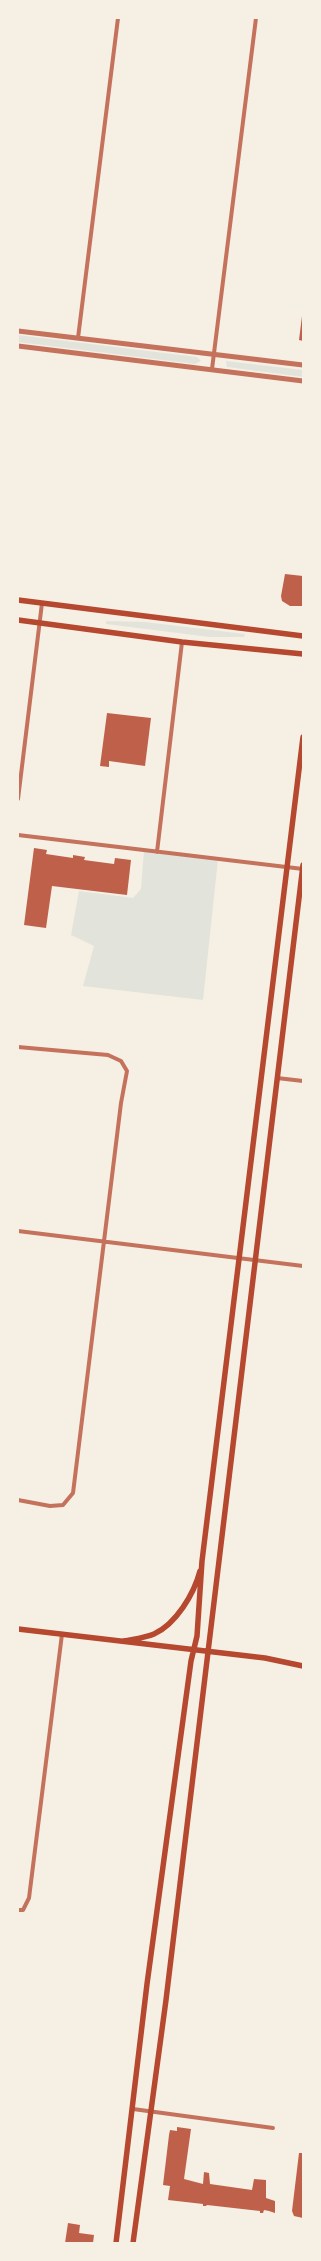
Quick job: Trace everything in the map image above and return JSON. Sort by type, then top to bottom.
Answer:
[{"type":"main road","points":[[18,600],[303,636]]},
{"type":"main road","points":[[18,620],[182,642],[303,654]]},
{"type":"main road","points":[[116,2243],[147,1984],[194,1649],[201,1592],[202,1561],[303,737]]},
{"type":"main road","points":[[133,2243],[151,2112],[208,1651],[303,865]]},
{"type":"main road","points":[[118,1642],[154,1634],[178,1615],[196,1585],[202,1561]]},
{"type":"main road","points":[[18,1629],[118,1642],[194,1649],[303,1666]]},
{"type":"street","points":[[78,338],[118,18]]},
{"type":"street","points":[[212,369],[256,18]]},
{"type":"street","points":[[18,331],[303,365]]},
{"type":"street","points":[[18,346],[303,381]]},
{"type":"street","points":[[18,799],[42,603]]},
{"type":"street","points":[[157,852],[182,642]]},
{"type":"street","points":[[18,834],[303,869]]},
{"type":"street","points":[[18,1047],[108,1055],[121,1061],[127,1071],[121,1102],[73,1493],[63,1505],[50,1506],[18,1500]]},
{"type":"street","points":[[277,1078],[303,1081]]},
{"type":"street","points":[[18,1231],[303,1266]]},
{"type":"street","points":[[18,1910],[23,1910],[29,1898],[62,1634]]},
{"type":"street","points":[[133,2109],[273,2128]]},
{"type":"shaded area","points":[[18,335],[197,357],[201,361],[195,364],[18,342]]},
{"type":"shaded area","points":[[226,361],[303,370],[303,377],[227,367]]},
{"type":"shaded area","points":[[106,621],[145,622],[245,634],[244,637],[210,637],[106,624]]},
{"type":"shaded area","points":[[144,850],[218,859],[203,1000],[83,986],[94,946],[71,935],[79,891],[133,898],[141,889]]},
{"type":"building","points":[[303,316],[303,341],[299,340]]},
{"type":"building","points":[[285,574],[303,576],[303,606],[290,606],[282,601],[281,596]]},
{"type":"building","points":[[107,713],[151,718],[145,766],[109,761],[109,767],[100,766]]},
{"type":"building","points":[[34,848],[47,850],[46,854],[73,858],[73,855],[85,857],[84,860],[114,864],[115,858],[131,860],[127,895],[52,886],[46,928],[24,925]]},
{"type":"building","points":[[177,2127],[191,2129],[184,2179],[203,2184],[204,2172],[209,2173],[210,2184],[252,2190],[254,2179],[266,2180],[266,2198],[275,2201],[275,2213],[264,2210],[263,2213],[260,2213],[260,2211],[207,2205],[203,2206],[203,2204],[168,2200],[170,2186],[163,2185],[169,2135],[170,2130],[177,2131]]},
{"type":"building","points":[[299,2153],[303,2153],[303,2218],[294,2216],[292,2211]]},
{"type":"building","points":[[68,2223],[80,2225],[79,2233],[94,2235],[93,2243],[65,2243]]}]
